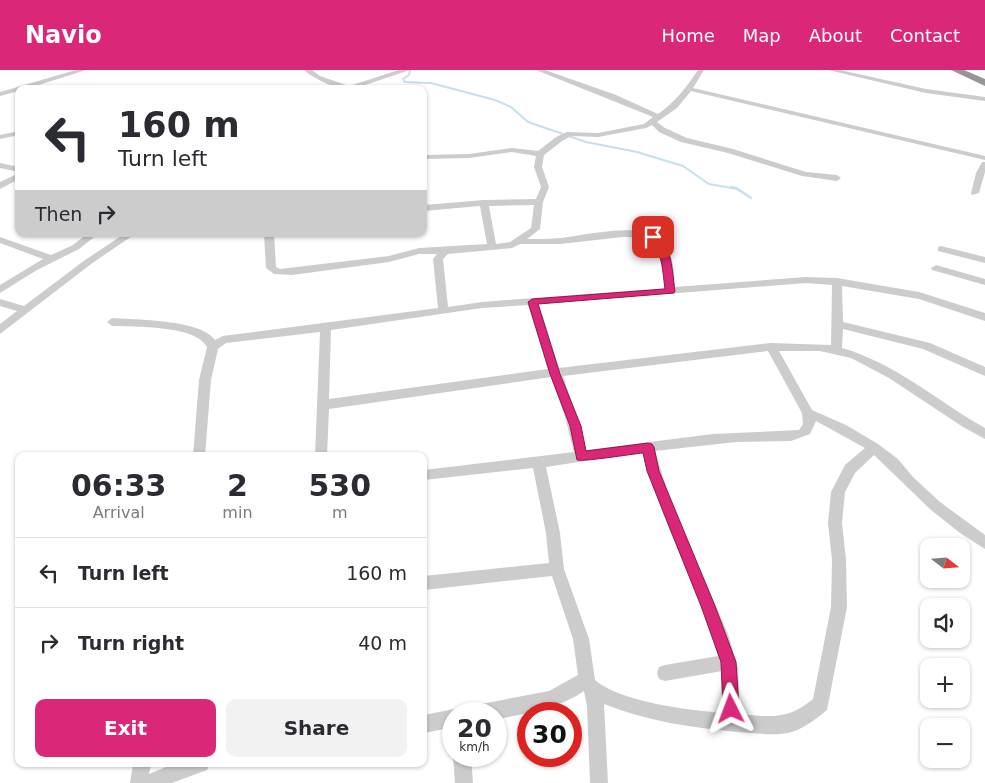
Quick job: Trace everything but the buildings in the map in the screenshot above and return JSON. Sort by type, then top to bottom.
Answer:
[{"type":"highway","points":[[956,70],[985,83]]},
{"type":"street","points":[[31,85],[83,70]]},
{"type":"street","points":[[307,70],[338,85]]},
{"type":"street","points":[[358,85],[405,70]]},
{"type":"street","points":[[539,70],[620,100],[656,120],[662,130],[684,140],[730,151],[805,174],[837,178]]},
{"type":"street","points":[[269,237],[271,268],[278,272],[292,272],[419,251],[442,255],[492,246],[512,245],[535,229],[539,202],[545,187],[538,167],[540,154],[566,135],[598,135],[638,128],[656,120],[674,106],[689,89],[701,70]]},
{"type":"street","points":[[831,70],[926,91],[985,99]]},
{"type":"street","points":[[689,89],[985,158]]},
{"type":"street","points":[[0,94],[15,90]]},
{"type":"street","points":[[0,137],[15,134]]},
{"type":"street","points":[[427,157],[469,156],[517,150],[540,154]]},
{"type":"street","points":[[975,193],[980,173],[985,164]]},
{"type":"street","points":[[0,165],[15,169]]},
{"type":"street","points":[[0,186],[15,177]]},
{"type":"street","points":[[427,208],[484,203],[539,202]]},
{"type":"street","points":[[484,203],[492,246]]},
{"type":"street","points":[[535,229],[547,242]]},
{"type":"street","points":[[517,241],[547,242],[626,234],[653,237],[661,245],[665,255],[670,291]]},
{"type":"street","points":[[0,290],[52,258],[76,247],[89,237]]},
{"type":"street","points":[[0,330],[88,262],[126,237]]},
{"type":"street","points":[[2,243],[52,258]]},
{"type":"street","points":[[942,249],[985,260]]},
{"type":"street","points":[[442,255],[443,310]]},
{"type":"street","points":[[936,268],[985,282]]},
{"type":"street","points":[[199,452],[205,380],[213,347],[223,340],[443,310],[806,280],[903,290],[935,298],[985,317]]},
{"type":"street","points":[[836,350],[837,282]]},
{"type":"street","points":[[0,302],[25,310]]},
{"type":"street","points":[[532,302],[555,374],[575,426],[581,456]]},
{"type":"street","points":[[112,322],[163,326],[193,332],[207,338],[213,347]]},
{"type":"street","points":[[837,324],[926,346],[985,372]]},
{"type":"street","points":[[321,452],[326,327]]},
{"type":"street","points":[[322,405],[477,382],[771,347],[803,346],[836,350],[883,369],[985,434]]},
{"type":"street","points":[[427,475],[736,437],[793,436],[803,434],[809,427],[808,413],[771,347]]},
{"type":"street","points":[[808,413],[849,432],[873,448],[893,464],[940,511],[985,543]]},
{"type":"street","points":[[648,447],[656,479],[708,606],[728,662],[731,722]]},
{"type":"street","points":[[507,707],[551,698],[573,689],[590,685],[652,711],[689,719],[765,725],[788,724],[806,716],[821,704],[839,607],[839,560],[835,523],[838,492],[850,469],[873,448]]},
{"type":"street","points":[[538,462],[553,534],[557,569],[581,639],[596,706],[599,783]]},
{"type":"street","points":[[427,584],[557,569]]},
{"type":"street","points":[[665,673],[728,662]]},
{"type":"street","points":[[427,723],[442,720]]},
{"type":"street","points":[[139,783],[142,767]]},
{"type":"street","points":[[150,783],[187,767]]},
{"type":"street","points":[[463,767],[464,783]]},
{"type":"waterway","points":[[410,70],[409,75],[403,79],[405,82],[431,83],[495,100],[511,107],[528,122],[586,142],[637,152],[683,166],[709,184],[737,189]]},
{"type":"waterway","points":[[731,187],[736,188],[751,198]]},
{"type":"route","points":[[653,237],[661,245],[665,255],[670,291],[532,302],[555,374],[575,426],[581,456],[648,447],[653,471],[668,511],[687,552],[728,662],[731,709]]}]
